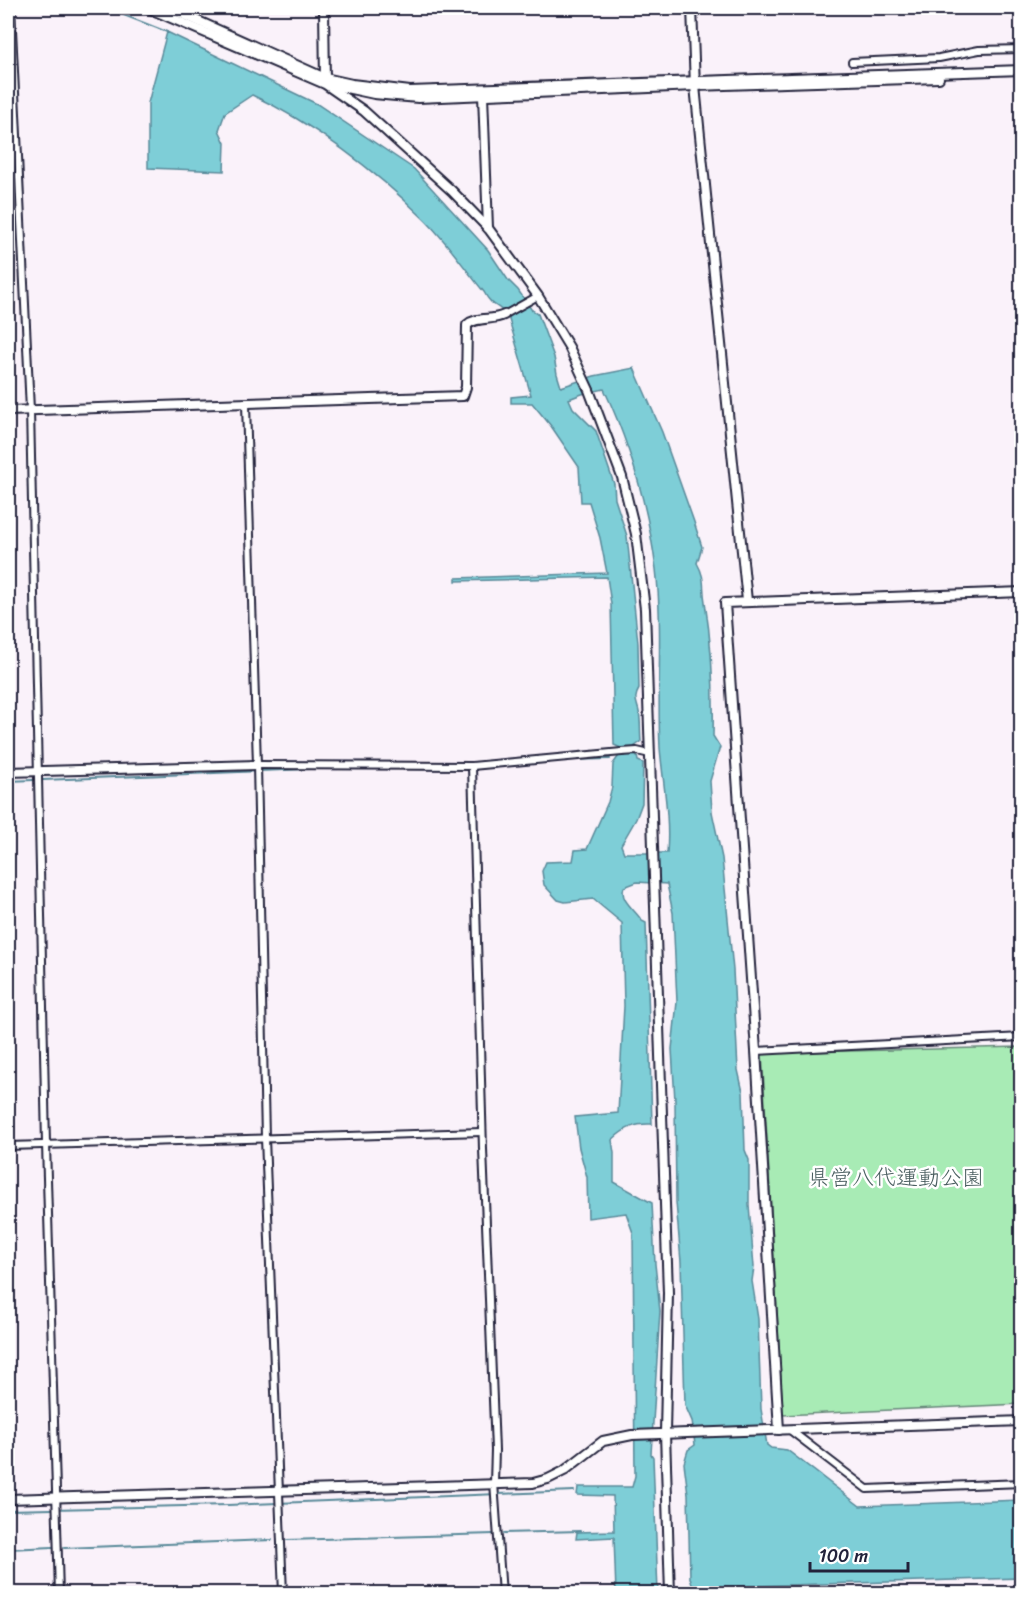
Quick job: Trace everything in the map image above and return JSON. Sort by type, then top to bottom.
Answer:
[{"type":"street","points":[[11,8],[30,410],[55,1513],[59,1593]]},
{"type":"street","points":[[148,8],[325,81],[374,94],[418,98],[483,96],[695,83]]},
{"type":"street","points":[[169,8],[325,81],[364,111],[452,191],[488,228],[538,296],[569,347],[617,461],[636,534],[645,609],[668,1293],[665,1433],[670,1593]]},
{"type":"street","points":[[324,8],[325,81]]},
{"type":"street","points":[[692,8],[695,83],[747,601]]},
{"type":"street","points":[[852,62],[939,58],[979,51],[1022,49]]},
{"type":"street","points":[[325,81],[410,91],[1022,72]]},
{"type":"street","points":[[483,96],[488,228]]},
{"type":"street","points":[[8,411],[463,396],[467,325],[476,319],[498,318],[538,296]]},
{"type":"street","points":[[246,404],[265,1138],[283,1593]]},
{"type":"street","points":[[779,1430],[725,603],[1022,592]]},
{"type":"street","points":[[8,772],[472,766],[622,752],[637,751],[650,754]]},
{"type":"street","points":[[472,766],[482,1132],[495,1450],[494,1484],[502,1593]]},
{"type":"street","points":[[756,1051],[1022,1037]]},
{"type":"street","points":[[8,1146],[482,1132]]},
{"type":"street","points":[[8,1499],[533,1483],[564,1471],[603,1441],[632,1435],[1022,1421]]},
{"type":"street","points":[[790,1430],[867,1489],[1022,1484]]},
{"type":"green space","name":"県営八代運動公園","points":[[1021,1047],[1021,1404],[783,1415],[762,1053]]},
{"type":"water","points":[[167,32],[317,104],[414,169],[488,250],[508,280],[531,309],[538,314],[554,357],[561,387],[594,376],[634,368],[662,432],[702,547],[697,563],[703,578],[709,635],[713,686],[713,736],[720,747],[710,781],[712,812],[722,858],[733,970],[738,1070],[743,1092],[745,1150],[749,1160],[749,1205],[754,1267],[752,1281],[758,1319],[761,1409],[767,1445],[771,1448],[787,1450],[860,1506],[1021,1500],[1021,1578],[693,1588],[690,1578],[688,1494],[684,1463],[688,1450],[695,1445],[692,1421],[685,1405],[672,1049],[677,1002],[673,913],[667,884],[637,882],[624,887],[626,901],[646,923],[652,1124],[630,1127],[612,1140],[614,1182],[652,1203],[660,1311],[651,1454],[653,1457],[658,1593],[616,1593],[614,1537],[576,1539],[577,1532],[614,1531],[613,1496],[577,1495],[578,1487],[632,1487],[635,1476],[633,1233],[626,1213],[588,1218],[587,1177],[579,1148],[575,1117],[618,1113],[624,1006],[622,923],[593,899],[565,902],[558,900],[544,885],[542,871],[546,862],[573,861],[575,850],[587,849],[608,802],[612,787],[613,764],[621,753],[621,748],[614,745],[611,604],[607,577],[456,581],[456,578],[607,573],[600,538],[589,502],[581,502],[579,467],[532,403],[511,403],[511,397],[531,395],[508,316],[490,301],[455,254],[431,227],[385,183],[321,134],[252,95],[225,113],[219,130],[225,143],[224,171],[148,168],[148,103]],"holes":[[[604,389],[637,477],[656,569],[659,614],[660,748],[667,813],[667,853],[624,853],[621,845],[642,803],[643,763],[638,761],[635,746],[641,742],[640,715],[636,698],[639,689],[638,643],[627,536],[615,499],[614,484],[596,431],[573,408],[569,399]]]},
{"type":"waterway","points":[[106,8],[167,32]]},
{"type":"waterway","points":[[565,760],[610,759]]},
{"type":"waterway","points":[[43,780],[335,768]]},
{"type":"waterway","points":[[8,781],[33,780]]},
{"type":"waterway","points":[[8,1510],[228,1505],[574,1491]]},
{"type":"waterway","points":[[504,1533],[580,1531]]},
{"type":"waterway","points":[[287,1540],[494,1534]]},
{"type":"waterway","points":[[64,1548],[272,1540]]},
{"type":"waterway","points":[[8,1549],[53,1547]]}]
